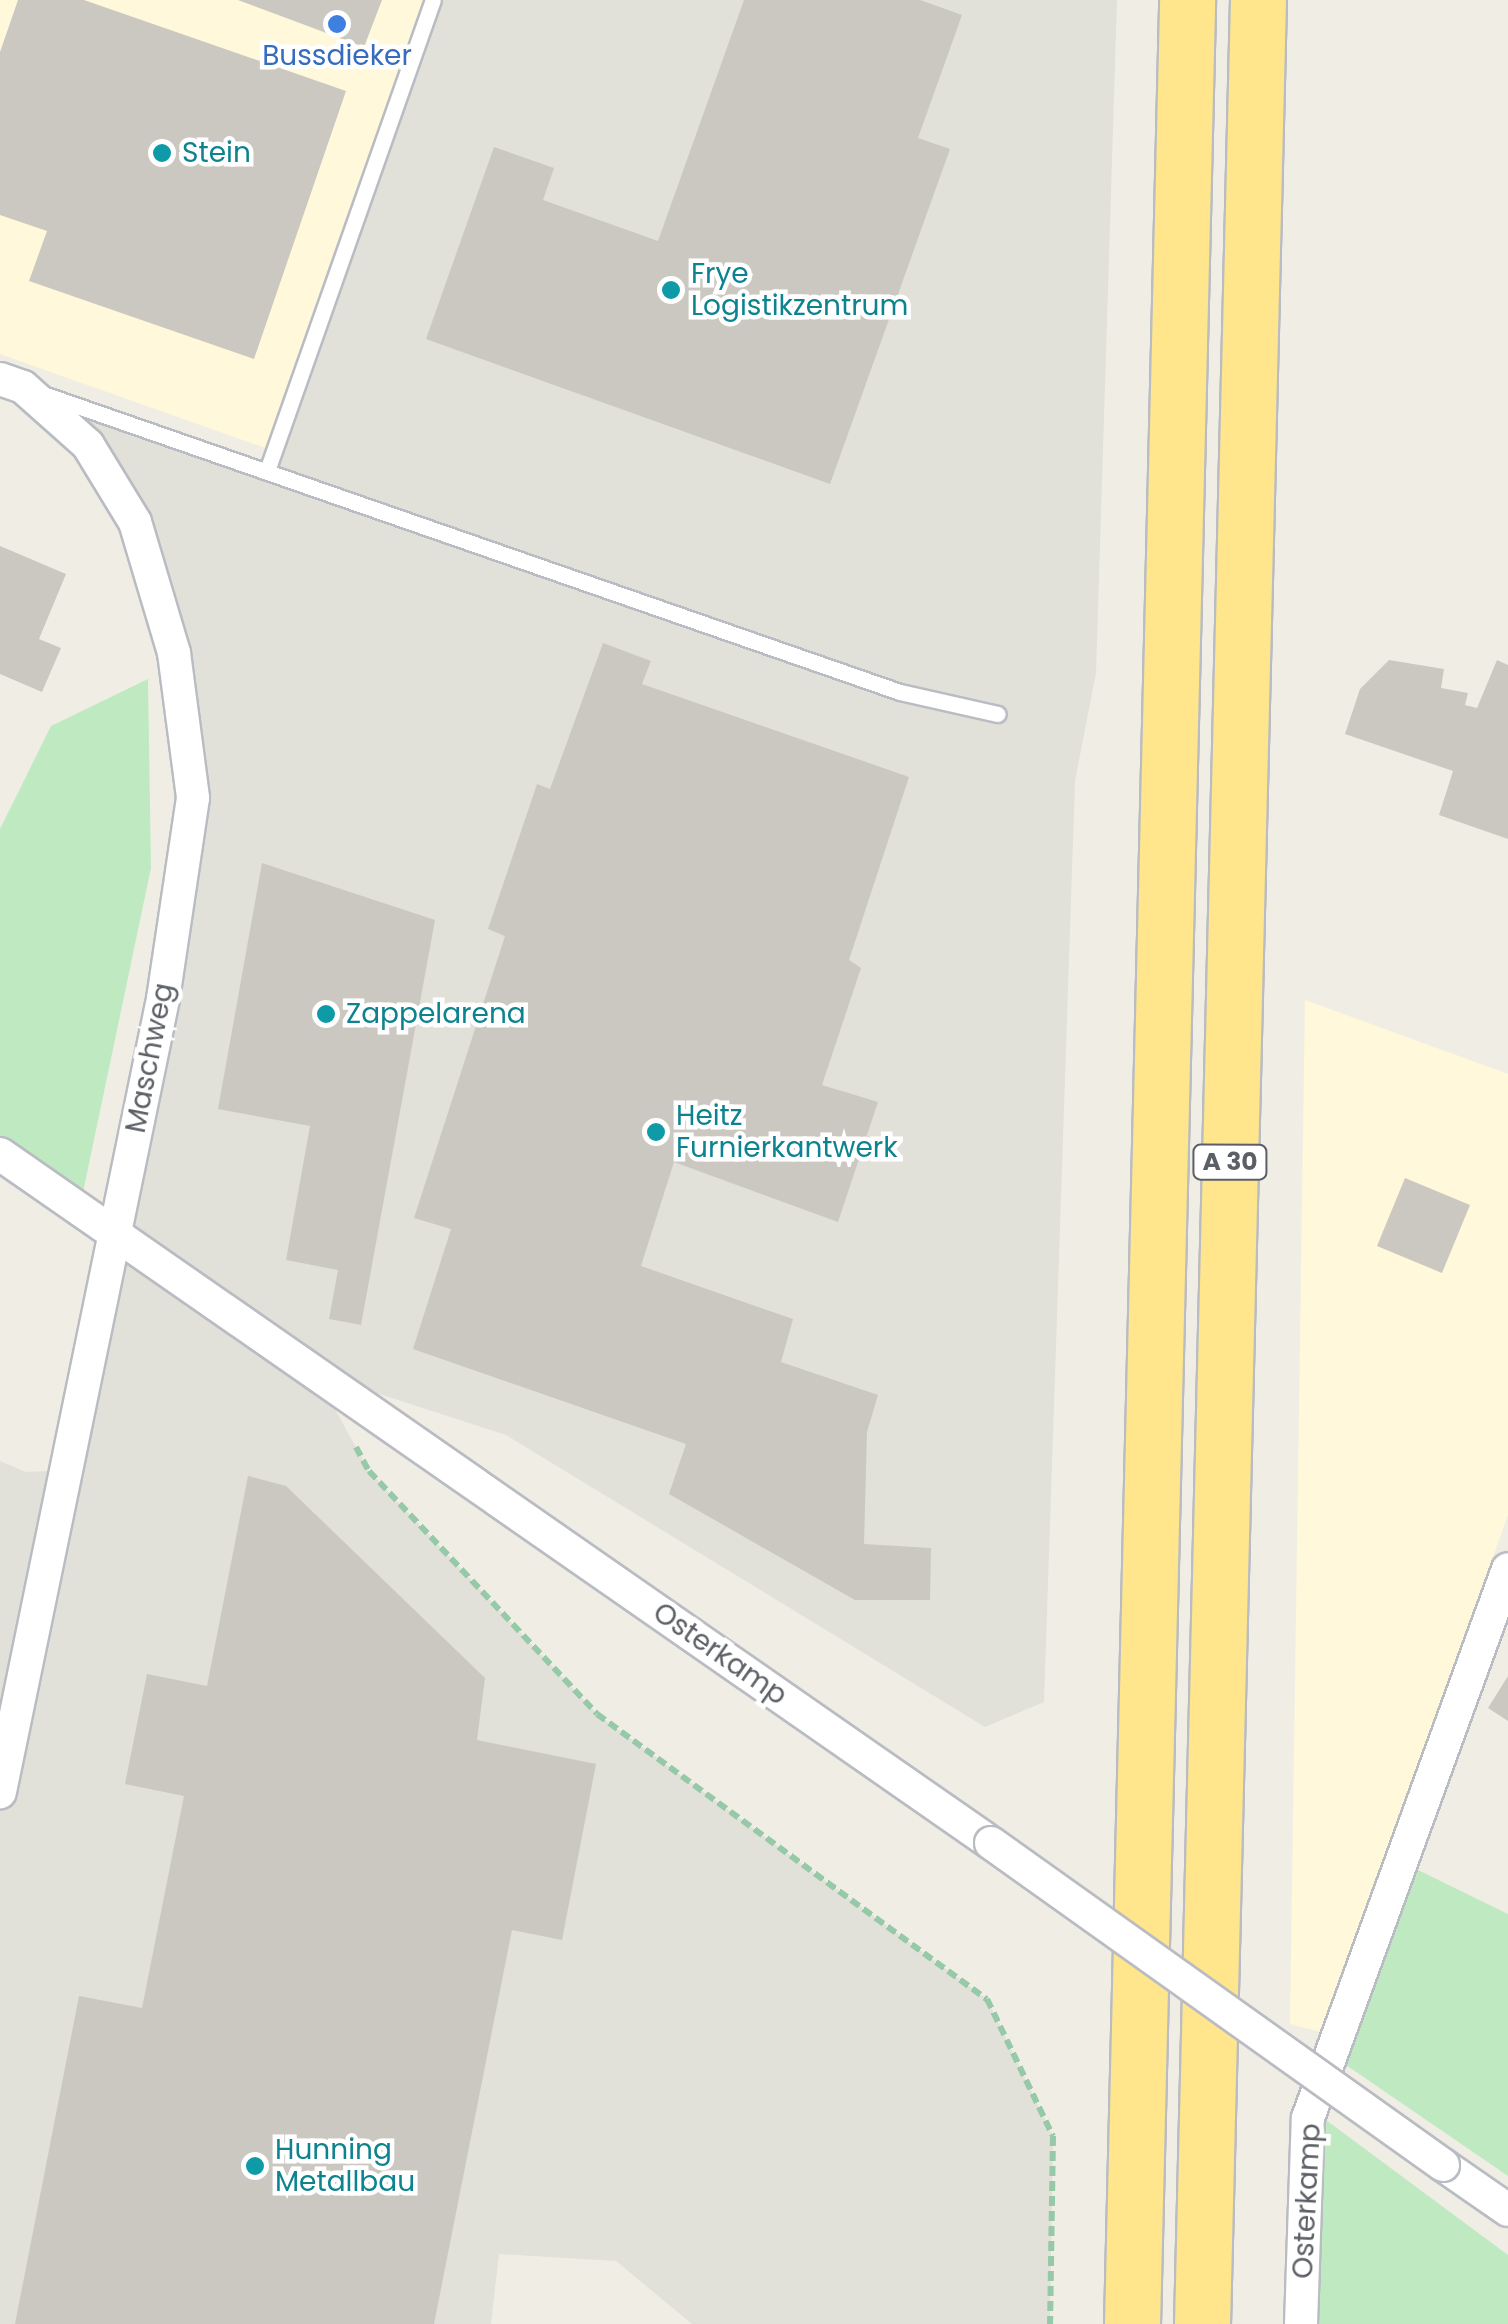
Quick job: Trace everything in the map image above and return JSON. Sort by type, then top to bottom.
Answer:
[{"type":"highway","name":"A 30","points":[[1132,2324],[1188,0]]},
{"type":"highway","name":"A 30","points":[[1202,2324],[1258,0]]},
{"type":"street","name":"Maschweg","points":[[0,1792],[162,1000],[193,798],[174,653],[135,522],[88,445],[12,383]]},
{"type":"street","name":"Osterkamp","points":[[0,1154],[991,1843],[1508,2210]]},
{"type":"street","name":"Osterkamp","points":[[1302,2324],[1308,2118],[1508,1568]]},
{"type":"lane","points":[[268,468],[433,0]]},
{"type":"lane","points":[[12,383],[268,468],[900,692],[998,714]]},
{"type":"path","points":[[351,1438],[369,1471],[597,1714],[988,1999],[1053,2136],[1050,2324]]},
{"type":"shaded area","points":[[0,0],[432,0],[268,449],[0,354]]},
{"type":"shaded area","points":[[432,0],[1117,0],[1096,673],[1075,781],[1044,1702],[985,1727],[506,1435],[315,1373],[369,1471],[597,1714],[987,1999],[1053,2136],[1050,2324],[692,2324],[616,2261],[499,2254],[491,2324],[0,2324],[0,1461],[26,1472],[66,1470],[193,798],[135,522],[23,387],[268,467]]},
{"type":"shaded area","points":[[1305,1000],[1508,1074],[1508,1515],[1322,2032],[1290,2024]]},
{"type":"green space","points":[[148,679],[151,868],[82,1197],[0,1139],[0,829],[51,726]]},
{"type":"green space","points":[[1418,1870],[1508,1914],[1508,2176],[1343,2063]]},
{"type":"green space","points":[[1326,2120],[1508,2255],[1508,2324],[1318,2324]]},
{"type":"building","name":"Stein","points":[[18,0],[84,0],[346,91],[254,359],[29,281],[47,231],[0,215],[0,52]]},
{"type":"building","name":"Bussdieker","points":[[238,0],[382,0],[364,47]]},
{"type":"building","name":"Frye Logistikzentrum","points":[[744,0],[920,0],[962,15],[918,138],[950,149],[830,484],[426,339],[494,147],[554,168],[543,200],[658,241]]},
{"type":"building","points":[[0,546],[66,574],[39,639],[61,648],[42,692],[0,674]]},
{"type":"building","name":"Heitz Furnierkantwerk","points":[[603,643],[651,661],[642,684],[909,777],[849,960],[861,968],[822,1085],[878,1102],[838,1222],[674,1162],[641,1266],[793,1319],[781,1362],[878,1395],[867,1432],[864,1544],[931,1548],[930,1600],[855,1600],[669,1494],[686,1444],[413,1349],[451,1229],[414,1218],[505,936],[488,929],[537,784],[550,789]]},
{"type":"building","points":[[1389,660],[1444,669],[1441,688],[1468,693],[1465,705],[1477,708],[1497,660],[1508,665],[1508,839],[1439,815],[1453,771],[1345,734],[1360,689]]},
{"type":"building","name":"Zappelarena","points":[[262,863],[435,920],[361,1325],[329,1319],[338,1270],[286,1260],[310,1126],[218,1109]]},
{"type":"building","points":[[1405,1178],[1470,1205],[1442,1273],[1377,1246]]},
{"type":"building","points":[[248,1476],[286,1486],[485,1678],[477,1740],[596,1764],[562,1940],[512,1930],[434,2324],[15,2324],[79,1996],[142,2008],[184,1796],[125,1784],[147,1674],[207,1686]]},
{"type":"building","points":[[1508,1676],[1508,1721],[1488,1708]]},
{"type":"place","name":"Bussdieker","points":[[337,24]]},
{"type":"place","name":"Stein","points":[[162,153]]},
{"type":"place","name":"Frye Logistikzentrum","points":[[671,290]]},
{"type":"place","name":"Zappelarena","points":[[326,1014]]},
{"type":"place","name":"Heitz Furnierkantwerk","points":[[656,1132]]},
{"type":"place","name":"Hunning Metallbau","points":[[255,2166]]}]
